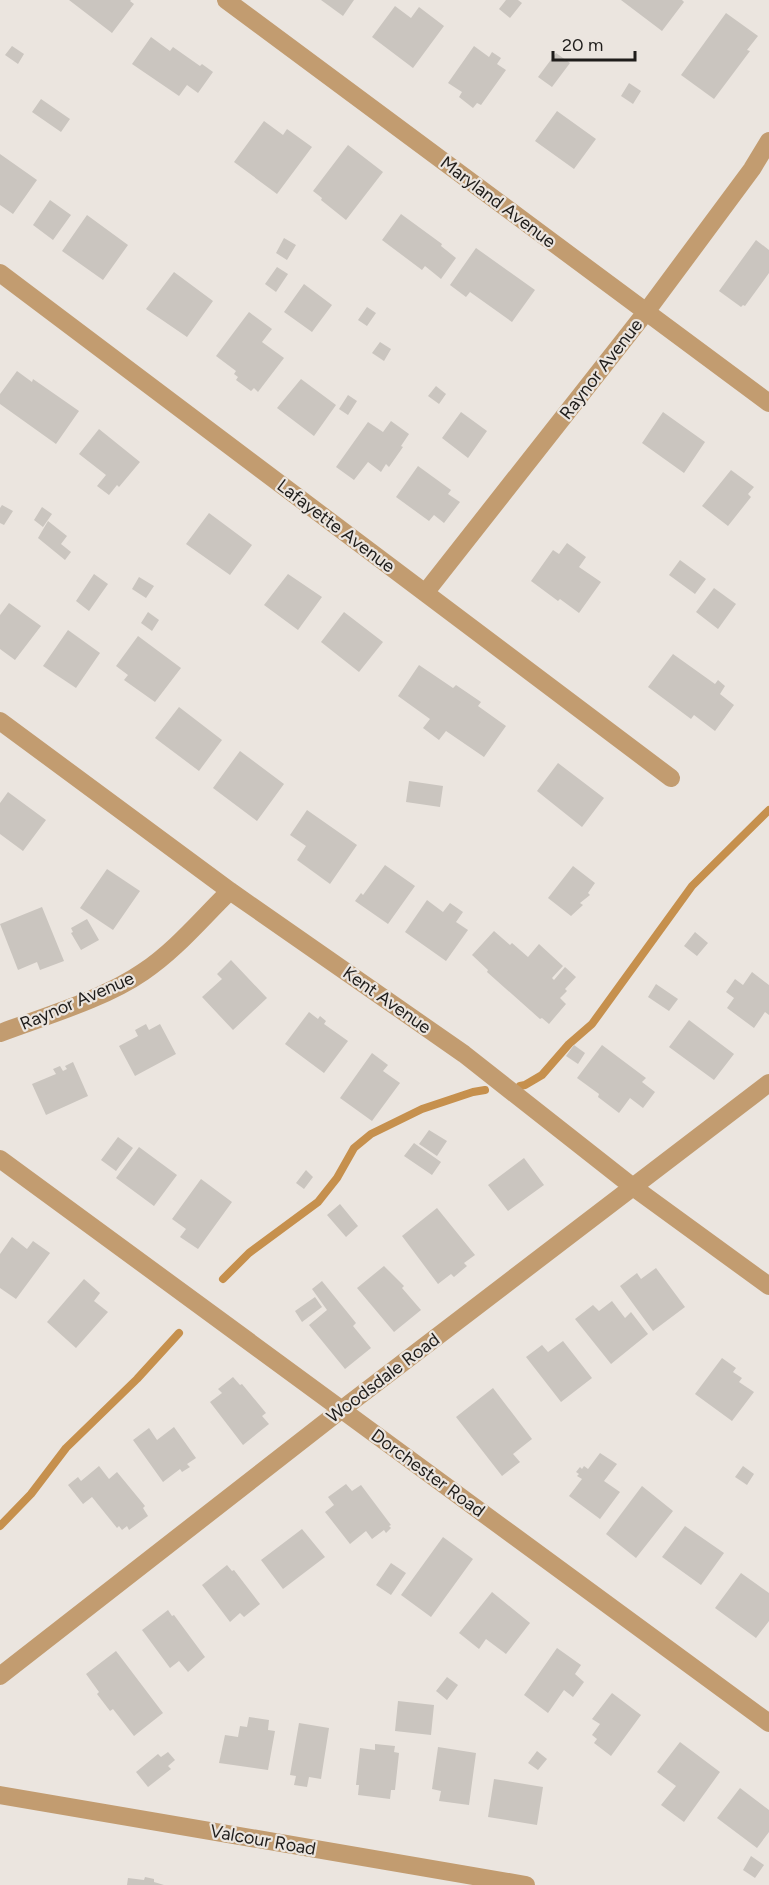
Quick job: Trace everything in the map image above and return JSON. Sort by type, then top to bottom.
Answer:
[{"type":"street","name":"Maryland Avenue","points":[[226,0],[769,404]]},
{"type":"street","name":"Raynor Avenue","points":[[424,593],[646,312],[752,169],[769,141]]},
{"type":"street","name":"Lafayette Avenue","points":[[0,273],[671,778]]},
{"type":"street","name":"Kent Avenue","points":[[0,721],[230,891],[464,1054],[633,1187],[769,1286]]},
{"type":"street","name":"Raynor Avenue","points":[[0,1033],[106,993],[143,972],[175,946],[230,891]]},
{"type":"street","name":"Woodsdale Road","points":[[0,1676],[341,1410],[769,1083]]},
{"type":"street","name":"Dorchester Road","points":[[0,1159],[769,1723]]},
{"type":"street","name":"Valcour Road","points":[[0,1795],[526,1885]]},
{"type":"building","points":[[69,0],[131,0],[134,4],[112,33]]},
{"type":"building","points":[[321,0],[354,0],[343,16]]},
{"type":"building","points":[[506,0],[518,0],[522,3],[510,18],[499,9]]},
{"type":"building","points":[[621,0],[682,0],[684,2],[662,31]]},
{"type":"building","points":[[395,6],[411,18],[419,7],[444,26],[413,68],[372,37]]},
{"type":"building","points":[[726,13],[758,36],[747,50],[750,51],[714,99],[681,75]]},
{"type":"building","points":[[151,37],[170,51],[173,47],[200,66],[202,64],[213,72],[198,93],[187,85],[179,96],[132,64]]},
{"type":"building","points":[[12,46],[24,54],[18,64],[5,55]]},
{"type":"building","points":[[474,46],[489,57],[492,52],[501,58],[497,64],[506,70],[481,105],[477,103],[473,108],[459,97],[462,92],[448,83]]},
{"type":"building","points":[[556,53],[570,63],[552,87],[538,77]]},
{"type":"building","points":[[629,83],[641,91],[633,104],[621,96]]},
{"type":"building","points":[[41,99],[70,119],[61,132],[32,112]]},
{"type":"building","points":[[557,111],[596,139],[574,169],[535,141]]},
{"type":"building","points":[[264,121],[283,135],[287,129],[312,147],[277,194],[234,162]]},
{"type":"building","points":[[348,145],[383,172],[346,220],[313,191]]},
{"type":"building","points":[[0,154],[37,180],[13,214],[0,205]]},
{"type":"building","points":[[50,200],[71,215],[53,240],[33,225]]},
{"type":"building","points":[[401,214],[442,244],[441,246],[456,258],[441,279],[425,266],[422,270],[382,240]]},
{"type":"building","points":[[87,215],[128,245],[103,280],[62,251]]},
{"type":"building","points":[[284,238],[296,245],[287,260],[276,253]]},
{"type":"building","points":[[756,240],[769,250],[769,273],[745,306],[741,307],[719,291]]},
{"type":"building","points":[[476,248],[535,290],[512,322],[470,292],[466,297],[450,285]]},
{"type":"building","points":[[277,267],[288,274],[276,292],[265,284]]},
{"type":"building","points":[[174,272],[213,301],[187,337],[146,309]]},
{"type":"building","points":[[304,284],[332,305],[312,332],[284,312]]},
{"type":"building","points":[[367,307],[376,313],[367,326],[358,320]]},
{"type":"building","points":[[249,312],[272,329],[262,342],[284,358],[258,392],[254,388],[251,391],[236,380],[238,377],[234,374],[236,371],[216,356]]},
{"type":"building","points":[[380,342],[391,349],[384,361],[372,353]]},
{"type":"building","points":[[17,371],[32,382],[33,379],[79,411],[56,444],[0,404],[0,394]]},
{"type":"building","points":[[301,379],[336,405],[314,436],[277,408]]},
{"type":"building","points":[[436,386],[446,394],[439,404],[428,396]]},
{"type":"building","points":[[348,395],[357,401],[348,415],[339,409]]},
{"type":"building","points":[[461,412],[487,431],[468,458],[442,438]]},
{"type":"building","points":[[663,412],[705,442],[684,473],[642,443]]},
{"type":"building","points":[[391,421],[409,434],[389,467],[386,464],[381,472],[368,462],[354,480],[336,467],[368,422],[383,432]]},
{"type":"building","points":[[99,429],[140,462],[119,487],[117,485],[109,495],[97,486],[106,475],[79,454]]},
{"type":"building","points":[[418,466],[451,490],[448,494],[460,502],[444,523],[434,515],[429,521],[396,497]]},
{"type":"building","points":[[731,470],[754,487],[748,494],[751,497],[728,526],[702,506]]},
{"type":"building","points":[[2,505],[13,511],[4,525],[0,523]]},
{"type":"building","points":[[42,507],[52,514],[43,527],[34,520]]},
{"type":"building","points":[[209,513],[252,545],[230,575],[186,544]]},
{"type":"building","points":[[48,521],[67,536],[61,544],[71,552],[65,560],[38,538]]},
{"type":"building","points":[[567,543],[586,557],[579,567],[601,582],[579,613],[531,581],[553,550],[559,554]]},
{"type":"building","points":[[680,560],[706,579],[695,594],[669,575]]},
{"type":"building","points":[[94,574],[108,584],[89,611],[76,601]]},
{"type":"building","points":[[288,574],[322,597],[298,630],[264,605]]},
{"type":"building","points":[[139,577],[154,586],[146,598],[132,589]]},
{"type":"building","points":[[714,588],[736,604],[718,629],[696,612]]},
{"type":"building","points":[[9,603],[41,626],[15,660],[0,649],[0,615]]},
{"type":"building","points":[[148,612],[159,620],[152,631],[141,623]]},
{"type":"building","points":[[344,612],[383,642],[359,672],[321,642]]},
{"type":"building","points":[[68,630],[100,653],[76,688],[43,666]]},
{"type":"building","points":[[138,636],[181,668],[155,702],[124,680],[128,675],[116,666]]},
{"type":"building","points":[[673,654],[715,684],[718,680],[725,686],[720,694],[734,705],[715,731],[694,715],[691,719],[648,687]]},
{"type":"building","points":[[419,665],[453,688],[456,685],[481,702],[478,706],[506,726],[484,757],[446,731],[439,740],[423,728],[430,719],[398,696]]},
{"type":"building","points":[[179,707],[222,740],[199,771],[155,738]]},
{"type":"building","points":[[240,751],[284,784],[257,821],[213,788]]},
{"type":"building","points":[[558,763],[604,798],[582,827],[537,791]]},
{"type":"building","points":[[409,781],[443,786],[440,807],[406,802]]},
{"type":"building","points":[[8,792],[46,820],[23,851],[0,834],[0,803]]},
{"type":"building","points":[[307,810],[357,845],[330,884],[297,860],[306,846],[290,835]]},
{"type":"building","points":[[385,865],[415,886],[388,924],[355,901],[361,893],[363,895]]},
{"type":"building","points":[[573,866],[595,883],[588,893],[590,895],[580,903],[583,905],[571,916],[548,898]]},
{"type":"building","points":[[107,869],[140,891],[113,930],[80,908]]},
{"type":"building","points":[[427,900],[443,912],[450,903],[463,912],[456,922],[468,930],[446,961],[405,932]]},
{"type":"building","points":[[42,907],[64,961],[40,970],[37,962],[18,970],[0,924]]},
{"type":"building","points":[[87,919],[99,940],[81,950],[71,933],[73,932],[71,928]]},
{"type":"building","points":[[494,931],[528,957],[539,944],[563,966],[552,978],[554,980],[565,967],[576,977],[560,998],[566,1004],[549,1024],[542,1018],[540,1019],[487,972],[488,970],[472,955]]},
{"type":"building","points":[[695,932],[708,943],[697,956],[684,946]]},
{"type":"building","points":[[231,960],[267,998],[233,1030],[202,997],[222,979],[217,974]]},
{"type":"building","points":[[752,972],[769,985],[769,1015],[765,1012],[754,1028],[727,1008],[734,998],[726,992],[735,979],[743,985]]},
{"type":"building","points":[[656,984],[678,999],[669,1011],[648,997]]},
{"type":"building","points":[[309,1012],[318,1019],[320,1016],[326,1021],[324,1024],[348,1041],[324,1073],[285,1044]]},
{"type":"building","points":[[689,1020],[734,1054],[714,1080],[669,1047]]},
{"type":"building","points":[[146,1024],[149,1030],[160,1024],[176,1054],[135,1076],[119,1046],[138,1036],[135,1030]]},
{"type":"building","points":[[574,1045],[585,1053],[578,1064],[566,1056]]},
{"type":"building","points":[[602,1045],[646,1078],[642,1082],[655,1092],[643,1108],[630,1098],[619,1113],[577,1078]]},
{"type":"building","points":[[372,1053],[388,1065],[383,1071],[400,1083],[372,1121],[340,1098]]},
{"type":"building","points":[[73,1062],[88,1096],[46,1115],[32,1084],[56,1074],[53,1069],[60,1066],[63,1071],[67,1069],[65,1066]]},
{"type":"building","points":[[429,1130],[447,1141],[437,1156],[419,1144]]},
{"type":"building","points":[[118,1137],[133,1148],[116,1171],[101,1160]]},
{"type":"building","points":[[414,1143],[441,1162],[432,1175],[404,1156]]},
{"type":"building","points":[[139,1147],[177,1175],[154,1206],[116,1178]]},
{"type":"building","points":[[524,1158],[544,1185],[508,1211],[488,1185]]},
{"type":"building","points":[[306,1170],[313,1177],[304,1189],[296,1183]]},
{"type":"building","points":[[201,1179],[232,1202],[198,1249],[180,1237],[186,1229],[172,1219]]},
{"type":"building","points":[[340,1204],[358,1226],[346,1237],[327,1215]]},
{"type":"building","points":[[437,1208],[475,1255],[464,1263],[467,1266],[454,1277],[451,1274],[438,1284],[402,1236]]},
{"type":"building","points":[[12,1237],[27,1249],[33,1241],[50,1253],[16,1299],[0,1288],[0,1254]]},
{"type":"building","points":[[384,1266],[404,1286],[402,1288],[421,1310],[394,1332],[357,1288]]},
{"type":"building","points":[[656,1268],[685,1307],[653,1331],[620,1286],[637,1273],[641,1279]]},
{"type":"building","points":[[84,1279],[100,1293],[94,1301],[108,1312],[76,1348],[47,1322]]},
{"type":"building","points":[[322,1281],[356,1323],[353,1326],[371,1348],[345,1369],[309,1325],[327,1310],[312,1289]]},
{"type":"building","points":[[315,1297],[322,1307],[302,1322],[295,1311]]},
{"type":"building","points":[[612,1301],[625,1318],[631,1312],[648,1334],[611,1364],[575,1319],[593,1305],[599,1311]]},
{"type":"building","points":[[563,1341],[592,1378],[561,1402],[526,1357],[542,1345],[548,1352]]},
{"type":"building","points":[[722,1358],[736,1368],[733,1372],[742,1378],[739,1382],[754,1392],[732,1421],[695,1394]]},
{"type":"building","points":[[233,1377],[240,1385],[242,1384],[266,1413],[262,1416],[269,1424],[243,1445],[210,1402],[222,1393],[218,1389]]},
{"type":"building","points":[[493,1388],[532,1439],[513,1454],[520,1462],[502,1476],[456,1417]]},
{"type":"building","points":[[174,1427],[196,1458],[187,1464],[190,1467],[182,1472],[180,1469],[163,1482],[133,1440],[149,1428],[157,1440]]},
{"type":"building","points":[[600,1453],[617,1464],[604,1481],[620,1492],[600,1519],[569,1496],[582,1479],[577,1476],[579,1474],[576,1472],[584,1466],[588,1469]]},
{"type":"building","points":[[99,1466],[109,1479],[117,1472],[145,1506],[143,1508],[148,1516],[129,1530],[127,1526],[122,1530],[119,1526],[117,1528],[92,1497],[83,1504],[68,1485],[78,1477],[81,1481]]},
{"type":"building","points":[[743,1466],[754,1474],[747,1485],[735,1477]]},
{"type":"building","points":[[346,1484],[352,1491],[361,1485],[391,1525],[386,1533],[384,1530],[372,1539],[366,1531],[350,1544],[325,1512],[334,1505],[328,1497]]},
{"type":"building","points":[[642,1486],[673,1511],[636,1558],[606,1534]]},
{"type":"building","points":[[685,1526],[724,1553],[701,1585],[662,1557]]},
{"type":"building","points":[[302,1529],[325,1557],[283,1589],[261,1560]]},
{"type":"building","points":[[443,1537],[473,1559],[431,1617],[401,1595]]},
{"type":"building","points":[[391,1563],[406,1573],[391,1595],[376,1585]]},
{"type":"building","points":[[227,1565],[232,1571],[234,1570],[260,1604],[244,1617],[240,1613],[230,1622],[202,1585]]},
{"type":"building","points":[[741,1573],[769,1593],[769,1621],[756,1638],[715,1608]]},
{"type":"building","points":[[492,1592],[530,1623],[506,1654],[486,1639],[479,1649],[459,1633]]},
{"type":"building","points":[[168,1610],[205,1657],[188,1672],[179,1661],[170,1668],[142,1630]]},
{"type":"building","points":[[557,1648],[581,1665],[575,1674],[584,1682],[573,1697],[564,1690],[548,1713],[524,1695]]},
{"type":"building","points":[[116,1651],[163,1713],[134,1736],[113,1709],[110,1711],[86,1674]]},
{"type":"building","points":[[447,1677],[458,1685],[447,1700],[436,1691]]},
{"type":"building","points":[[612,1693],[641,1715],[611,1756],[594,1743],[597,1739],[592,1735],[600,1724],[592,1719]]},
{"type":"building","points":[[398,1701],[434,1705],[431,1735],[395,1731]]},
{"type":"building","points":[[249,1717],[269,1720],[268,1730],[275,1731],[268,1770],[219,1763],[225,1735],[238,1737],[240,1726],[247,1727]]},
{"type":"building","points":[[299,1723],[329,1728],[321,1779],[309,1777],[307,1787],[294,1785],[296,1776],[290,1775]]},
{"type":"building","points":[[680,1742],[720,1772],[684,1822],[661,1805],[676,1786],[657,1772]]},
{"type":"building","points":[[375,1744],[395,1746],[394,1752],[399,1753],[395,1790],[391,1790],[390,1799],[358,1795],[359,1785],[356,1785],[360,1748],[375,1750]]},
{"type":"building","points":[[438,1747],[476,1753],[469,1805],[439,1801],[441,1791],[432,1789]]},
{"type":"building","points":[[537,1751],[547,1759],[538,1770],[528,1763]]},
{"type":"building","points":[[168,1752],[175,1760],[168,1766],[171,1769],[148,1787],[136,1772],[158,1754],[161,1757]]},
{"type":"building","points":[[494,1779],[543,1787],[537,1825],[488,1817]]},
{"type":"building","points":[[740,1788],[769,1810],[769,1832],[757,1848],[717,1818]]},
{"type":"building","points":[[751,1856],[764,1865],[755,1878],[743,1870]]},
{"type":"building","points":[[145,1877],[164,1885],[127,1885],[128,1878],[144,1880]]},
{"type":"waterway","points":[[520,1086],[542,1075],[569,1044],[592,1024],[692,886],[769,810]]},
{"type":"waterway","points":[[223,1279],[249,1253],[318,1202],[337,1178],[354,1148],[371,1134],[422,1109],[485,1090]]},
{"type":"waterway","points":[[0,1526],[31,1494],[66,1448],[137,1379],[179,1333]]}]
